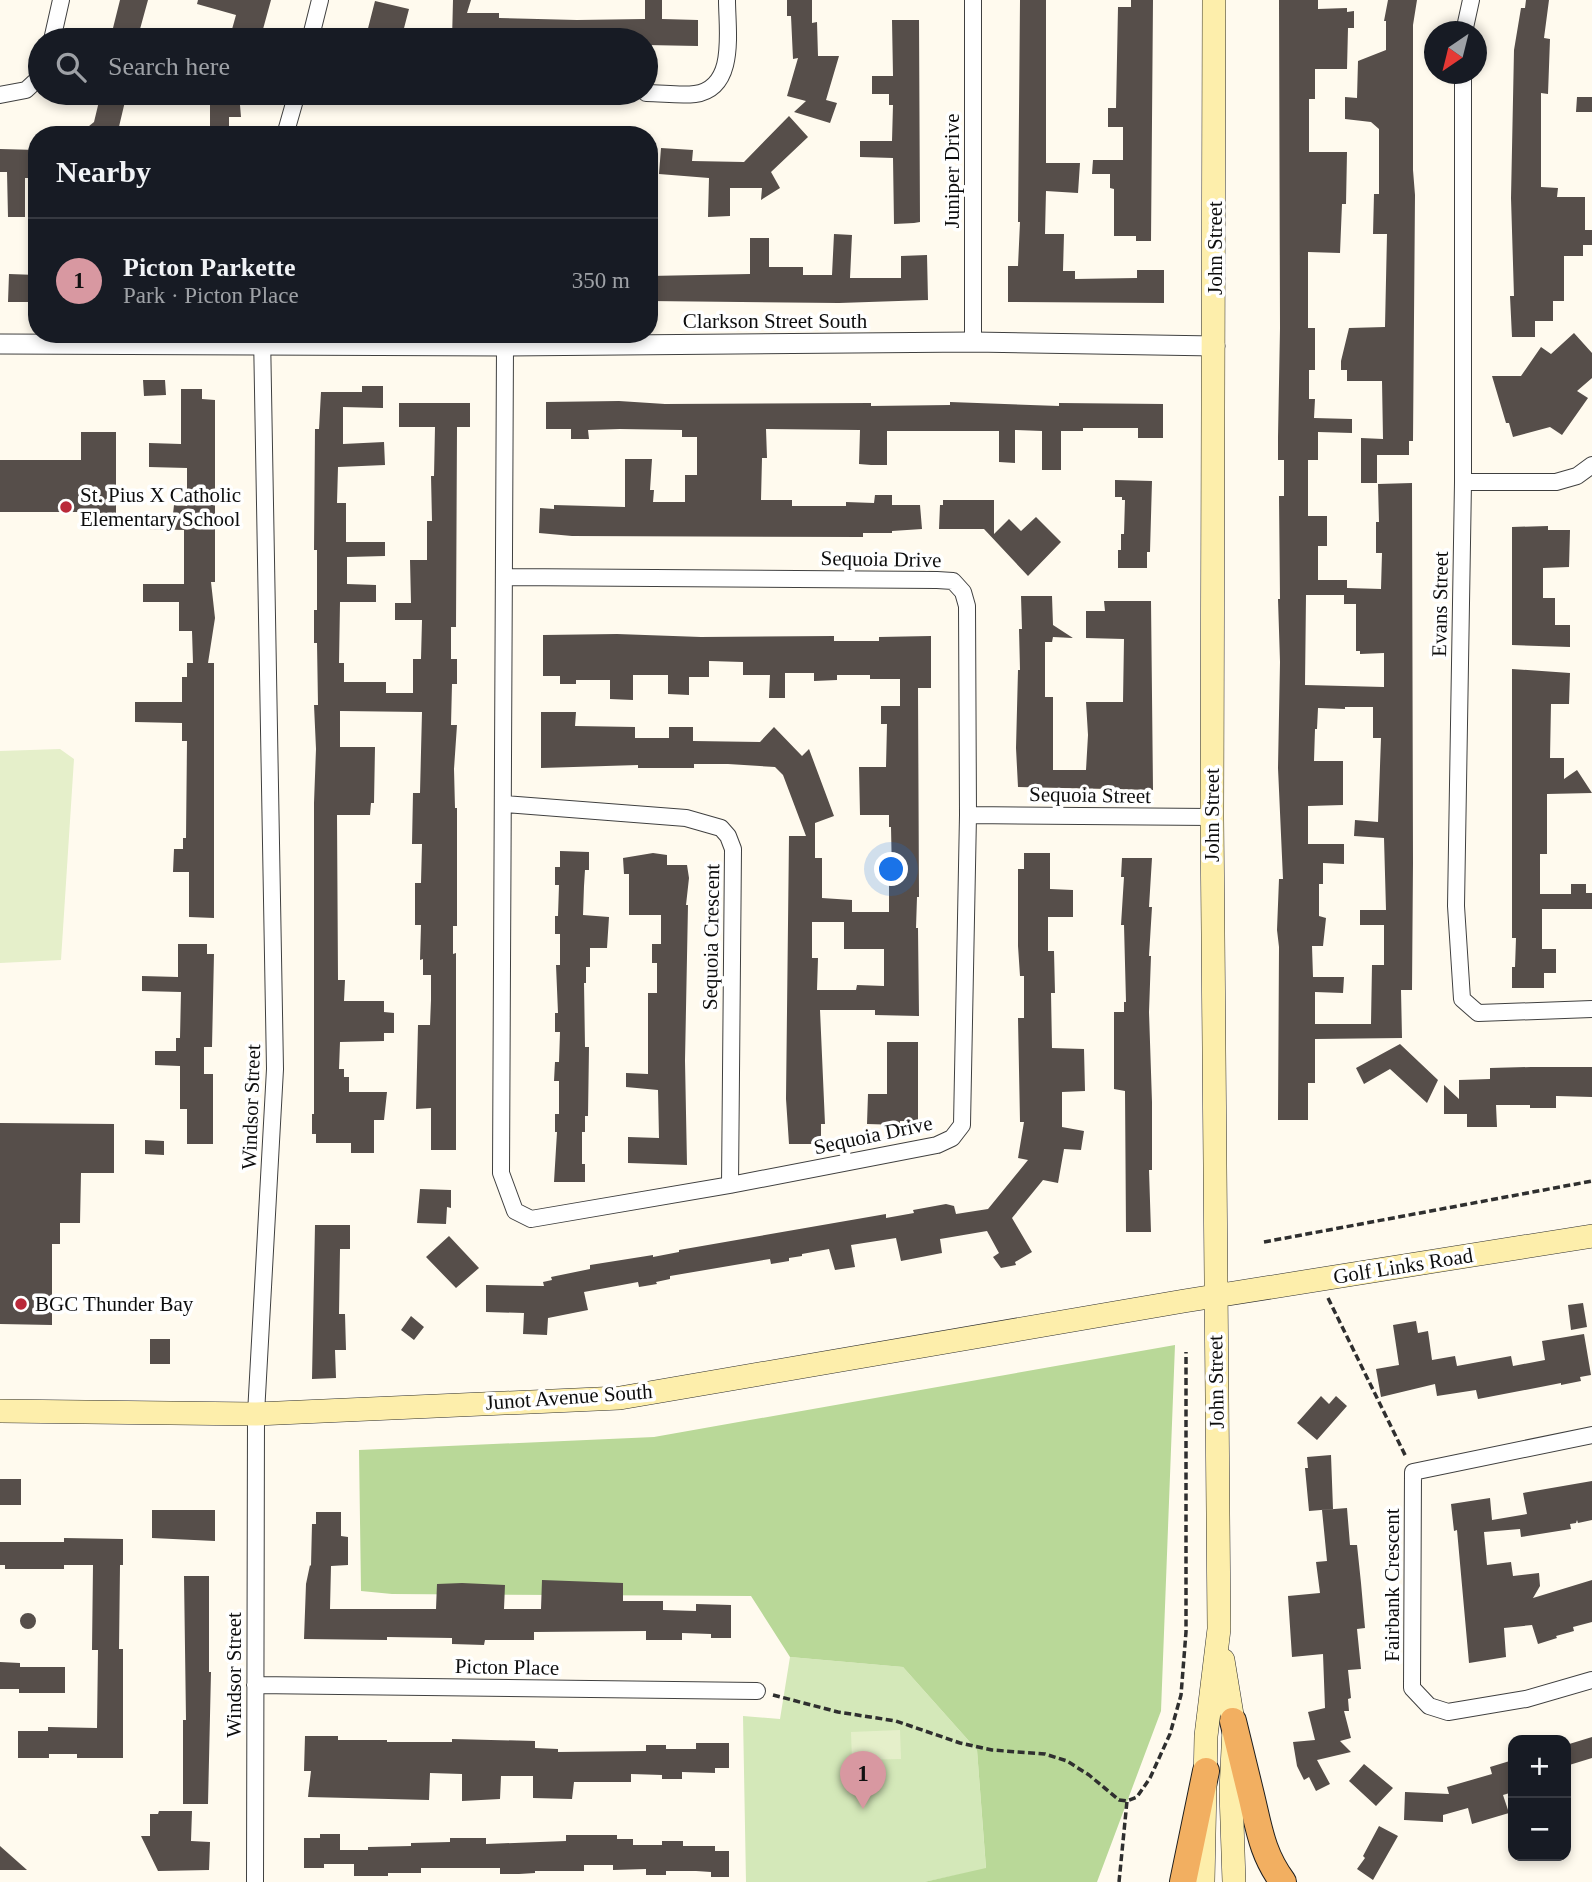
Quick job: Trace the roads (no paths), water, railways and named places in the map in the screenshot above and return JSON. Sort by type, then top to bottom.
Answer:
[{"type":"highway","points":[[1233,1721],[1259,1836],[1274,1871],[1283,1882]]},
{"type":"highway","points":[[1183,1882],[1206,1771]]},
{"type":"main road","name":"John Street","points":[[1203,1882],[1206,1736],[1219,1629],[1212,817],[1214,0]]},
{"type":"main road","name":"Golf Links Road","points":[[1215,1297],[1592,1236]]},
{"type":"main road","name":"Junot Avenue South","points":[[0,1411],[256,1414],[620,1398],[1215,1297]]},
{"type":"main road","name":"John Street","points":[[1219,1629],[1233,1721],[1231,1791],[1234,1882]]},
{"type":"street","points":[[55,28],[61,0]]},
{"type":"street","points":[[313,28],[320,0]]},
{"type":"street","points":[[658,93],[695,94],[710,90],[720,79],[726,65],[727,0]]},
{"type":"street","name":"Juniper Drive","points":[[973,0],[973,342]]},
{"type":"street","points":[[1466,21],[1471,0]]},
{"type":"street","name":"Evans Street","points":[[1463,84],[1463,482],[1456,906],[1462,999],[1478,1013],[1592,1009]]},
{"type":"street","points":[[0,95],[28,88]]},
{"type":"street","points":[[287,126],[293,105]]},
{"type":"street","name":"Clarkson Street South","points":[[401,343],[505,346],[973,342],[1215,346]]},
{"type":"street","name":"Clarkson Street South","points":[[0,344],[52,343]]},
{"type":"street","name":"Windsor Street","points":[[255,1882],[256,1414],[275,1069],[262,343]]},
{"type":"street","name":"Sequoia Drive","points":[[504,577],[953,582],[963,592],[967,606],[968,815],[962,1125],[952,1138],[937,1145],[730,1185],[531,1219],[515,1211],[501,1173],[505,346]]},
{"type":"street","points":[[1463,482],[1556,482],[1577,476],[1592,465]]},
{"type":"street","name":"Sequoia Crescent","points":[[504,804],[686,818],[721,828],[728,836],[733,849],[730,1185]]},
{"type":"street","name":"Sequoia Street","points":[[968,815],[1212,817]]},
{"type":"street","name":"Fairbank Crescent","points":[[1592,1435],[1413,1472],[1412,1688],[1429,1706],[1448,1712],[1526,1699],[1592,1681]]},
{"type":"street","name":"Picton Place","points":[[255,1685],[757,1691]]},
{"type":"place","name":"St. Pius X Catholic Elementary School","points":[[66,507]]},
{"type":"place","name":"BGC Thunder Bay","points":[[21,1304]]},
{"type":"place","name":"Picton Parkette","points":[[863,1809]]}]
